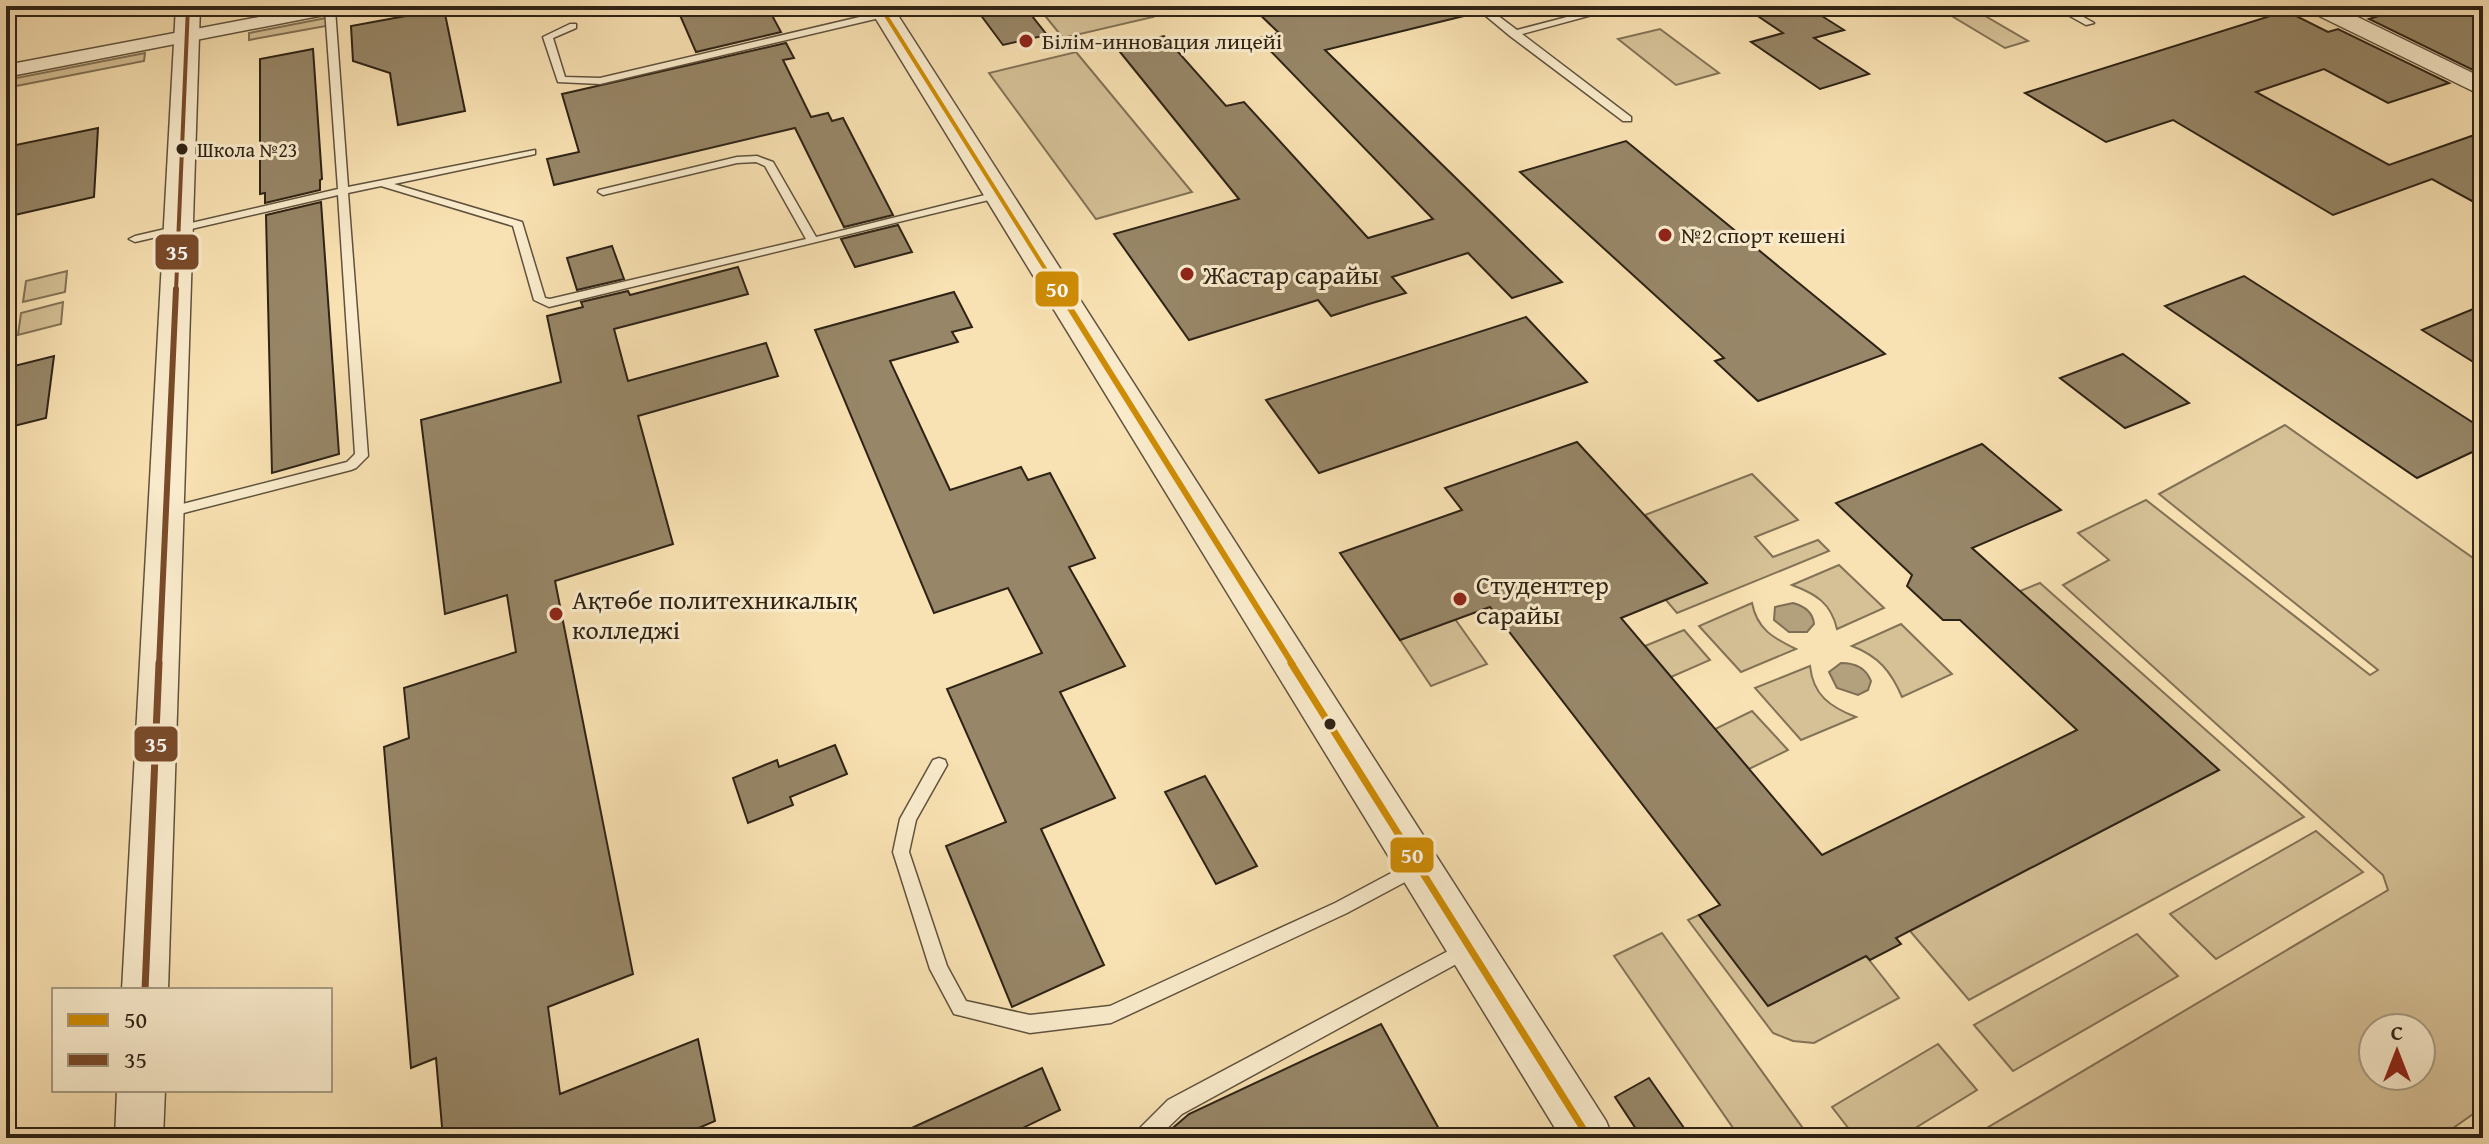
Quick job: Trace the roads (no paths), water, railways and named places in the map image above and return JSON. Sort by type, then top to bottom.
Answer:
[{"type":"street","points":[[2317,6],[2483,88]]},
{"type":"street","points":[[6,71],[188,21],[338,7]]},
{"type":"street","points":[[882,10],[1589,1138]]},
{"type":"street","points":[[145,988],[188,21]]},
{"type":"street","points":[[139,1138],[141,1092]]},
{"type":"lane","points":[[6,13],[44,6]]},
{"type":"lane","points":[[1479,6],[1627,119]]},
{"type":"lane","points":[[1513,34],[1620,6]]},
{"type":"lane","points":[[2057,6],[2089,23]]},
{"type":"lane","points":[[164,513],[351,465],[362,456],[343,191],[338,7]]},
{"type":"lane","points":[[573,26],[548,37],[561,80],[582,82],[615,77],[882,10]]},
{"type":"lane","points":[[135,239],[531,152]]},
{"type":"lane","points":[[603,192],[737,160],[757,159],[769,164],[813,241]]},
{"type":"lane","points":[[384,184],[518,224],[540,300],[549,303],[997,195]]},
{"type":"lane","points":[[939,765],[908,819],[901,852],[939,969],[960,1008],[1030,1024],[1111,1014],[1341,908],[1417,867]]},
{"type":"lane","points":[[1144,1138],[1175,1107],[1469,948]]},
{"type":"place","name":"Білім-инновация лицейі","points":[[1026,41]]},
{"type":"place","name":"Школа №23","points":[[182,149]]},
{"type":"place","name":"№2 спорт кешені","points":[[1665,235]]},
{"type":"place","name":"Жастар сарайы","points":[[1187,274]]},
{"type":"place","name":"Студенттер сарайы","points":[[1460,599]]},
{"type":"place","name":"Ақтөбе политехникалық колледжі","points":[[556,614]]}]
